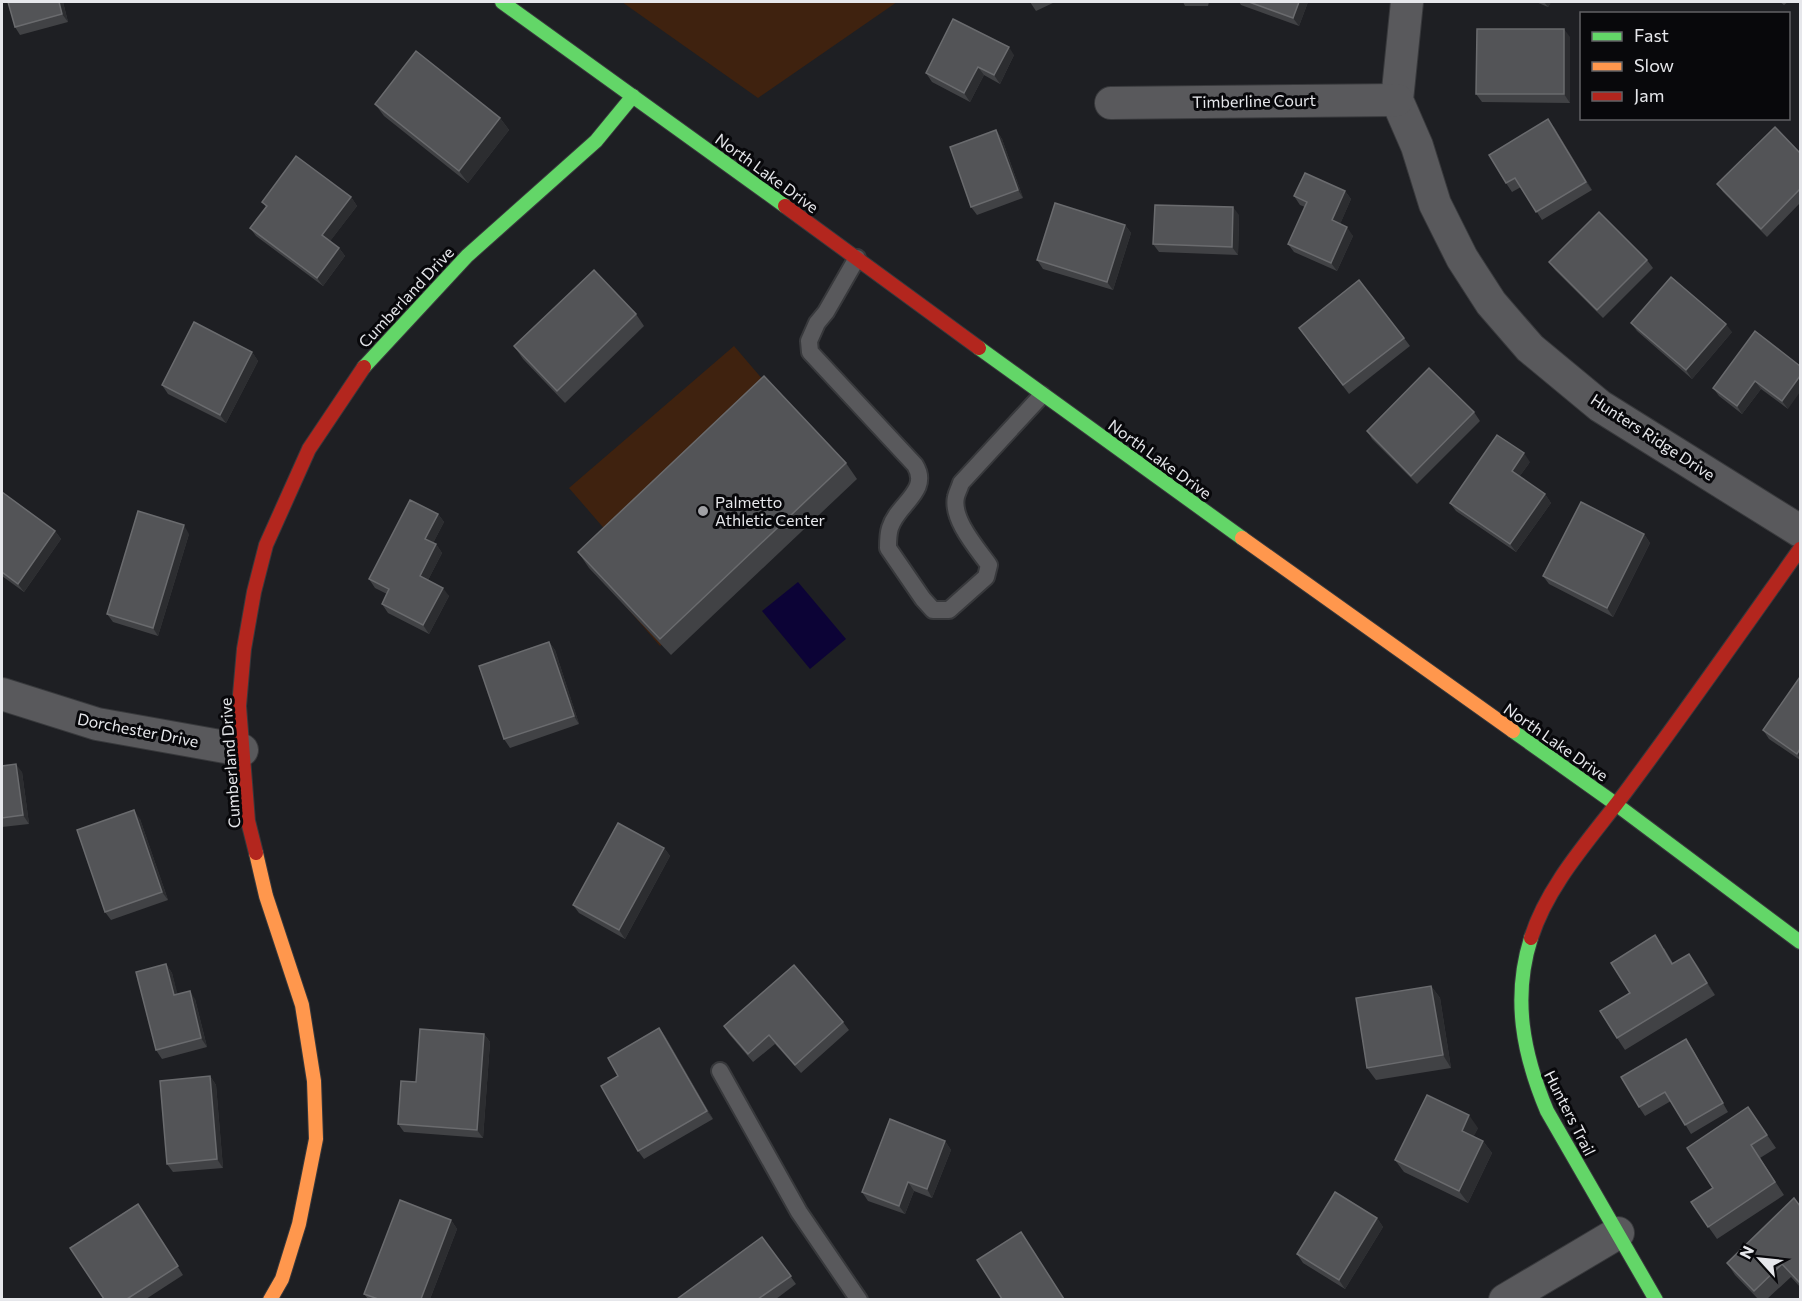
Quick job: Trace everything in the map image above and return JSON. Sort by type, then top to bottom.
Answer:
[{"type":"street","name":"North Lake Drive","points":[[502,2],[857,258],[1042,395],[1617,805],[1800,942]]},
{"type":"street","name":"Hunters Ridge Drive","points":[[1407,2],[1397,100],[1417,146],[1436,204],[1462,258],[1491,303],[1530,348],[1600,406],[1800,531]]},
{"type":"street","name":"Cumberland Drive","points":[[270,1299],[282,1279],[299,1224],[316,1139],[314,1082],[303,1005],[266,896],[248,821],[242,750],[239,706],[244,649],[254,592],[266,545],[309,449],[362,369],[467,256],[596,141],[633,96]]},
{"type":"street","name":"Timberline Court","points":[[1111,103],[1397,100]]},
{"type":"street","points":[[1617,805],[1800,549]]},
{"type":"street","name":"Dorchester Drive","points":[[2,694],[97,724],[242,750]]},
{"type":"street","name":"Hunters Trail","points":[[1617,805],[1561,877],[1532,931],[1524,962],[1520,992],[1520,1023],[1525,1053],[1534,1083],[1547,1111],[1656,1299]]},
{"type":"street","points":[[1505,1299],[1618,1233]]},
{"type":"lane","points":[[857,258],[826,312],[817,323],[809,341],[810,352],[915,465],[920,474],[918,487],[898,512],[890,528],[888,548],[933,610],[949,610],[986,577],[989,565],[964,530],[956,510],[956,497],[962,483],[1042,395]]},
{"type":"lane","points":[[720,1071],[799,1212],[859,1299]]},
{"type":"shaded area","points":[[622,2],[897,2],[758,98]]},
{"type":"shaded area","name":"Palmetto Athletic Center","points":[[734,346],[850,481],[660,646],[582,556],[608,533],[569,488]]},
{"type":"shaded area","points":[[798,582],[846,639],[810,669],[762,611]]},
{"type":"building","points":[[8,2],[59,2],[62,14],[15,27]]},
{"type":"building","points":[[1249,2],[1299,2],[1293,18]]},
{"type":"building","points":[[953,19],[1009,47],[994,75],[978,67],[964,93],[926,73]]},
{"type":"building","points":[[1477,29],[1564,29],[1564,94],[1476,94]]},
{"type":"building","points":[[416,51],[500,118],[459,171],[375,104]]},
{"type":"building","points":[[1548,119],[1586,182],[1536,212],[1515,178],[1506,183],[1489,155]]},
{"type":"building","points":[[1775,127],[1800,153],[1800,189],[1761,229],[1717,184]]},
{"type":"building","points":[[996,130],[1018,190],[971,207],[950,147]]},
{"type":"building","points":[[296,156],[351,197],[322,235],[339,248],[317,278],[250,228],[267,206],[262,202]]},
{"type":"building","points":[[1305,173],[1345,191],[1332,220],[1347,227],[1331,263],[1288,244],[1307,202],[1294,196]]},
{"type":"building","points":[[1055,203],[1125,225],[1107,282],[1037,260]]},
{"type":"building","points":[[1155,205],[1233,207],[1232,247],[1153,244]]},
{"type":"building","points":[[1599,212],[1647,260],[1597,310],[1549,262]]},
{"type":"building","points":[[594,270],[636,314],[557,391],[514,346]]},
{"type":"building","points":[[1671,277],[1726,324],[1686,370],[1631,323]]},
{"type":"building","points":[[1359,280],[1404,338],[1343,385],[1299,328]]},
{"type":"building","points":[[194,322],[252,352],[220,415],[162,385]]},
{"type":"building","points":[[1755,331],[1800,366],[1800,376],[1782,401],[1755,381],[1737,406],[1713,388]]},
{"type":"building","points":[[1429,368],[1474,412],[1411,476],[1367,431]]},
{"type":"building","name":"Palmetto Athletic Center","points":[[764,376],[846,463],[660,639],[578,552]]},
{"type":"building","points":[[1497,435],[1524,453],[1512,471],[1545,494],[1510,544],[1450,503]]},
{"type":"building","points":[[2,492],[55,531],[18,584],[2,572]]},
{"type":"building","points":[[410,500],[438,514],[425,539],[436,544],[420,576],[443,588],[423,625],[382,604],[389,589],[369,579]]},
{"type":"building","points":[[1581,502],[1644,534],[1607,608],[1543,576]]},
{"type":"building","points":[[138,511],[184,525],[153,628],[107,614]]},
{"type":"building","points":[[549,642],[574,716],[504,739],[479,666]]},
{"type":"building","points":[[1800,677],[1800,749],[1797,754],[1763,730]]},
{"type":"building","points":[[16,764],[23,815],[2,818],[2,766]]},
{"type":"building","points":[[134,810],[162,892],[105,912],[77,830]]},
{"type":"building","points":[[618,823],[664,848],[619,930],[573,905]]},
{"type":"building","points":[[1655,935],[1672,964],[1689,954],[1707,983],[1617,1038],[1600,1011],[1630,993],[1611,963]]},
{"type":"building","points":[[166,964],[174,995],[190,991],[201,1038],[156,1050],[136,972]]},
{"type":"building","points":[[794,965],[843,1022],[795,1065],[769,1035],[748,1054],[724,1026]]},
{"type":"building","points":[[1431,986],[1443,1055],[1367,1068],[1356,998]]},
{"type":"building","points":[[659,1028],[707,1111],[638,1151],[601,1086],[618,1076],[608,1058]]},
{"type":"building","points":[[420,1029],[484,1034],[477,1130],[398,1124],[401,1081],[416,1082]]},
{"type":"building","points":[[1686,1039],[1723,1103],[1685,1125],[1665,1092],[1639,1107],[1621,1077]]},
{"type":"building","points":[[210,1076],[217,1159],[167,1164],[160,1081]]},
{"type":"building","points":[[1427,1095],[1469,1115],[1462,1131],[1483,1141],[1459,1191],[1395,1160]]},
{"type":"building","points":[[1748,1107],[1767,1135],[1751,1145],[1775,1182],[1708,1227],[1691,1202],[1713,1188],[1687,1148]]},
{"type":"building","points":[[890,1119],[945,1141],[927,1189],[908,1182],[899,1206],[862,1192]]},
{"type":"building","points":[[1335,1192],[1377,1218],[1339,1280],[1297,1254]]},
{"type":"building","points":[[1794,1198],[1800,1206],[1800,1283],[1782,1264],[1754,1291],[1727,1263]]},
{"type":"building","points":[[400,1200],[451,1220],[421,1299],[378,1299],[364,1294]]},
{"type":"building","points":[[138,1204],[178,1266],[127,1299],[104,1299],[70,1248]]},
{"type":"building","points":[[1021,1232],[1064,1299],[1002,1299],[977,1260]]},
{"type":"building","points":[[762,1237],[791,1276],[758,1299],[677,1299]]},
{"type":"traffic: fast","points":[[502,2],[785,206]]},
{"type":"traffic: fast","points":[[364,367],[467,256],[596,141],[633,96]]},
{"type":"traffic: fast","points":[[979,348],[1242,538]]},
{"type":"traffic: fast","points":[[1513,731],[1617,805],[1800,942]]},
{"type":"traffic: fast","points":[[1531,938],[1525,960],[1521,1004],[1526,1047],[1539,1090],[1547,1111],[1656,1300]]},
{"type":"traffic: slow","points":[[1242,538],[1513,731]]},
{"type":"traffic: slow","points":[[256,853],[266,896],[302,1005],[314,1081],[316,1139],[299,1224],[282,1279],[270,1300]]},
{"type":"traffic: jam","points":[[785,206],[979,348]]},
{"type":"traffic: jam","points":[[256,853],[248,821],[239,706],[244,649],[254,592],[266,545],[309,449],[364,367]]},
{"type":"traffic: jam","points":[[1531,938],[1549,897],[1574,859],[1630,786],[1800,549]]},
{"type":"place","name":"Palmetto Athletic Center","points":[[703,511]]}]
